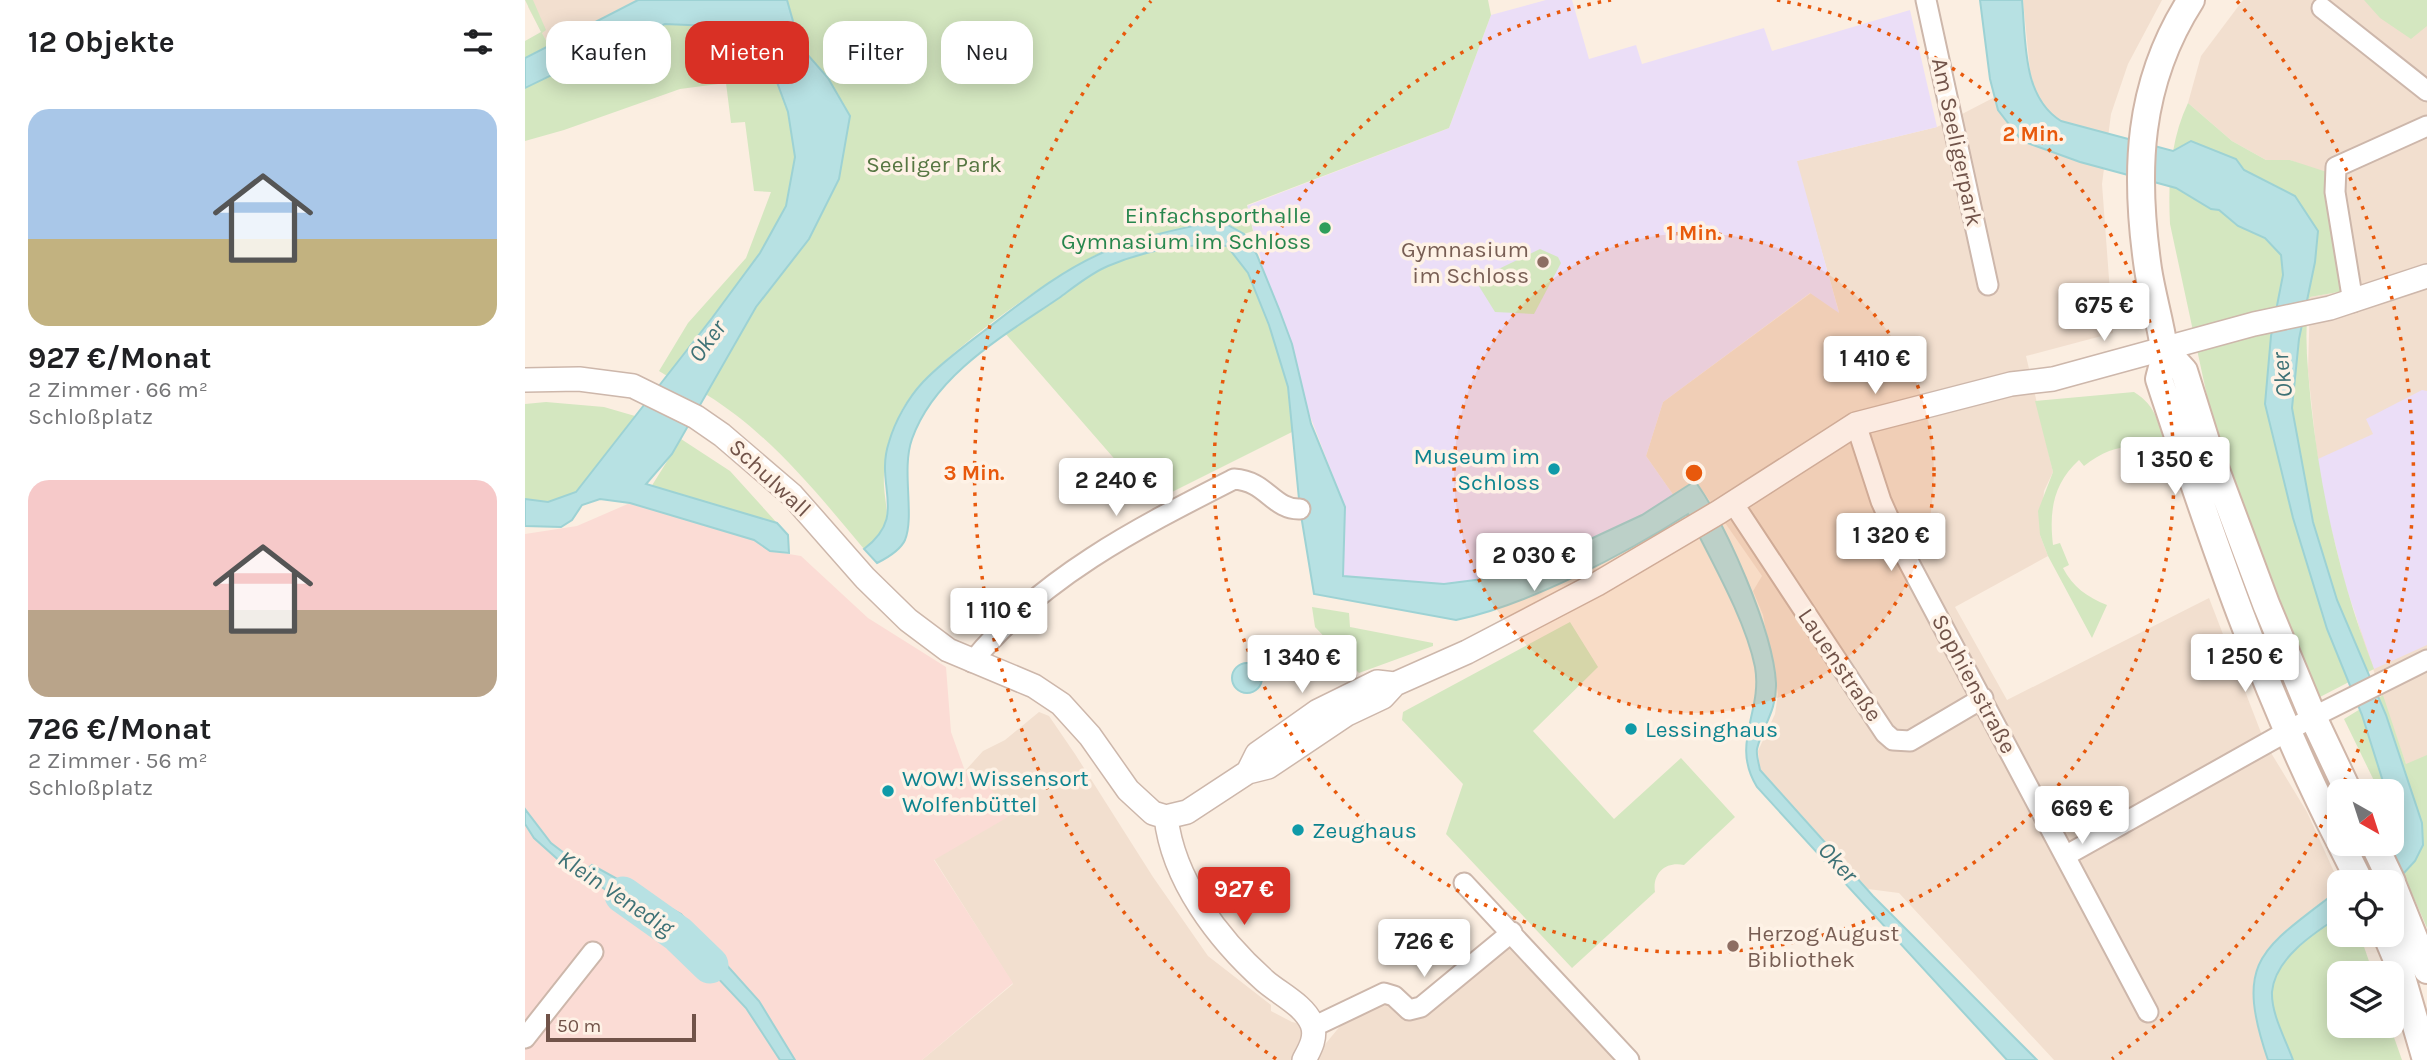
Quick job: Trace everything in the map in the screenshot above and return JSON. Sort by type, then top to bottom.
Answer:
[{"type":"main road","points":[[2189,1],[2155,76],[2142,132],[2141,181],[2148,268],[2165,350],[2159,379],[2249,639],[2285,732],[2327,817]]},
{"type":"main road","points":[[2165,350],[2184,371],[2220,480],[2313,717],[2342,779]]},
{"type":"main road","points":[[2404,913],[2427,970]]},
{"type":"main road","points":[[2392,947],[2426,1060]]},
{"type":"street","name":"Am Seeligerpark","points":[[1926,0],[1988,285]]},
{"type":"street","points":[[2322,8],[2427,91]]},
{"type":"street","points":[[2353,302],[2333,174],[2343,162],[2427,126]]},
{"type":"street","points":[[1304,1060],[1311,1047],[1313,1027],[1300,1009],[1248,965],[1210,918],[1175,861],[1166,817],[1187,812],[1248,772],[1268,767],[1337,720],[1384,696],[1395,684],[1517,627],[1687,531],[1856,424],[2011,384],[2053,379],[2254,324],[2353,302],[2427,276]]},
{"type":"street","name":"Schulwall","points":[[525,380],[607,381],[647,391],[696,417],[773,475],[865,578],[908,620],[948,650],[1034,686],[1061,704],[1090,736],[1141,804],[1153,813],[1166,817]]},
{"type":"street","name":"Sophienstraße","points":[[1856,424],[1881,501],[1907,559],[2148,1012]]},
{"type":"street","points":[[972,662],[1006,624],[1043,591],[1111,544],[1234,479],[1250,480],[1265,489],[1277,502],[1300,509]]},
{"type":"street","name":"Lauenstraße","points":[[1726,508],[1885,733],[1893,740],[1910,741],[1983,698]]},
{"type":"street","points":[[2065,856],[2285,732],[2427,660]]},
{"type":"street","points":[[1464,883],[1513,932],[1629,1060]]},
{"type":"street","points":[[1313,1027],[1384,993],[1394,996],[1409,1010],[1422,1007],[1513,932]]},
{"type":"street","points":[[525,1038],[593,952]]},
{"type":"shaded area","points":[[529,0],[639,0],[612,21],[546,21],[546,41],[528,7]]},
{"type":"shaded area","name":"Gymnasium im Schloss","points":[[1546,0],[1572,0],[1589,59],[1636,45],[1642,64],[1764,28],[1772,51],[1910,10],[1937,127],[1797,161],[1839,313],[1810,293],[1663,402],[1646,456],[1674,496],[1642,515],[1552,556],[1483,579],[1444,584],[1343,576],[1345,507],[1284,348],[1247,206],[1449,128],[1491,15]]},
{"type":"shaded area","points":[[2023,0],[2162,0],[2128,64],[2111,114],[2102,184],[2113,333],[2026,356],[2053,472],[2044,491],[2040,535],[2048,556],[1955,607],[2007,700],[2209,598],[2265,743],[2307,812],[2333,870],[2327,870],[2327,939],[2280,1060],[2054,1060],[1899,893],[1868,889],[1760,770],[1758,751],[1775,714],[1778,694],[1763,615],[1753,591],[1762,576],[1696,481],[1674,496],[1646,456],[1663,402],[1811,293],[1839,312],[1796,161],[1937,127],[2018,85],[2030,71]]},
{"type":"shaded area","points":[[2243,0],[2427,0],[2427,808],[2406,764],[2362,637],[2325,504],[2316,446],[2308,371],[2310,297],[2350,290],[2308,167],[2290,160],[2266,160],[2232,141],[2188,103],[2201,56]]},
{"type":"shaded area","points":[[2422,390],[2427,391],[2427,645],[2374,669],[2346,587],[2325,504],[2318,459],[2373,434],[2366,419]]},
{"type":"shaded area","points":[[630,503],[754,540],[770,551],[801,556],[868,618],[946,667],[951,732],[965,771],[990,787],[1008,817],[934,860],[1013,983],[922,1060],[525,1060],[525,534],[577,526]]},
{"type":"shaded area","points":[[1039,712],[1049,716],[1153,877],[1208,956],[1271,1005],[1271,1011],[1292,1022],[1306,1025],[1291,1060],[922,1060],[1013,984],[934,859],[960,844],[990,787],[965,771],[983,751],[1005,740]]},
{"type":"shaded area","points":[[1497,946],[1513,946],[1618,1060],[1317,1060],[1322,1048],[1341,1025],[1394,996],[1409,1010]]},
{"type":"green space","points":[[525,0],[533,0],[546,30],[542,33],[546,40],[546,69],[525,80],[525,41],[541,32]]},
{"type":"green space","name":"Seeliger Park","points":[[774,0],[1488,0],[1491,15],[1449,128],[1247,205],[1253,231],[1244,234],[1228,225],[1202,224],[1140,239],[1102,252],[1024,299],[939,366],[903,408],[893,432],[884,474],[886,523],[875,540],[864,549],[829,507],[752,428],[707,395],[659,371],[688,323],[746,258],[771,192],[754,191],[745,122],[731,123],[726,84],[809,84],[809,21],[761,21]]},
{"type":"green space","points":[[2364,0],[2427,0],[2427,26],[2411,39],[2380,18]]},
{"type":"green space","name":"Seeliger Park","points":[[671,24],[685,25],[685,84],[718,84],[680,89],[525,141],[525,88],[546,78],[546,84],[671,84]]},
{"type":"green space","points":[[2188,103],[2232,141],[2266,160],[2290,160],[2333,174],[2350,290],[2310,297],[2306,337],[2309,377],[2320,472],[2334,539],[2374,669],[2320,697],[2308,686],[2215,433],[2170,224],[2171,162],[2177,132]]},
{"type":"green space","points":[[1190,238],[1238,243],[1296,394],[1292,432],[1152,502],[1004,332],[1085,272]]},
{"type":"green space","points":[[1540,249],[1558,257],[1561,263],[1534,314],[1495,312],[1477,283],[1480,278]]},
{"type":"green space","points":[[2134,392],[2153,410],[2166,451],[2123,447],[2103,454],[2084,466],[2079,460],[2058,488],[2053,509],[2053,545],[2060,543],[2069,565],[2063,568],[2081,591],[2107,605],[2092,638],[2048,556],[2040,535],[2038,511],[2053,472],[2035,401]]},
{"type":"green space","points":[[546,402],[604,407],[635,416],[576,492],[548,502],[525,499],[525,404]]},
{"type":"green space","points":[[681,439],[730,471],[777,523],[651,487]]},
{"type":"green space","points":[[1312,607],[1349,613],[1350,627],[1433,643],[1433,646],[1359,673],[1315,627]]},
{"type":"green space","points":[[1570,622],[1598,667],[1533,731],[1614,819],[1681,758],[1735,817],[1684,865],[1671,865],[1662,870],[1656,879],[1655,892],[1572,968],[1446,834],[1463,784],[1402,720],[1403,712]]},
{"type":"green space","points":[[2383,695],[2406,764],[2427,755],[2427,928],[2396,856],[2405,856],[2405,779],[2373,779],[2344,719]]},
{"type":"green space","points":[[2327,915],[2327,947],[2364,947],[2369,961],[2327,961],[2327,1038],[2394,1038],[2402,1060],[2280,1060],[2263,984],[2280,951]]},
{"type":"water","points":[[638,0],[787,0],[793,21],[685,21],[685,25],[671,24],[671,21],[597,21]]},
{"type":"water","name":"Oker","points":[[1980,0],[2022,0],[2028,67],[2039,98],[2048,111],[2061,121],[2173,151],[2191,141],[2236,159],[2244,170],[2295,196],[2318,231],[2315,262],[2299,339],[2292,408],[2313,522],[2337,600],[2386,715],[2422,823],[2423,845],[2415,861],[2404,873],[2404,870],[2366,870],[2385,856],[2405,856],[2405,779],[2382,779],[2362,715],[2327,629],[2293,518],[2265,404],[2271,336],[2283,275],[2281,255],[2265,238],[2238,226],[2219,210],[2211,209],[2176,188],[2080,162],[2022,141],[1998,110],[1990,79]]},
{"type":"water","points":[[546,47],[546,78],[525,88],[525,58]]},
{"type":"water","name":"Oker","points":[[809,56],[823,72],[823,84],[831,84],[850,116],[839,179],[809,239],[756,307],[672,454],[646,484],[777,523],[788,535],[789,553],[770,551],[754,540],[630,503],[600,499],[582,505],[572,520],[561,527],[525,526],[525,499],[548,502],[576,492],[760,253],[786,206],[795,157],[788,112],[778,84],[809,84]]},
{"type":"water","name":"Oker","points":[[1201,224],[1226,224],[1244,234],[1257,255],[1279,309],[1292,344],[1311,424],[1345,507],[1343,576],[1444,584],[1483,579],[1554,556],[1642,515],[1695,481],[1720,523],[1746,578],[1773,661],[1776,693],[1757,749],[1760,770],[1873,896],[2037,1060],[2007,1060],[1757,787],[1749,771],[1746,756],[1755,699],[1755,667],[1735,609],[1688,514],[1575,576],[1514,603],[1456,620],[1314,594],[1300,509],[1288,387],[1269,325],[1248,273],[1227,246],[1166,249],[1122,260],[1102,269],[995,342],[954,376],[923,416],[912,439],[908,464],[909,518],[905,540],[897,551],[877,563],[864,549],[885,524],[888,512],[885,458],[889,442],[903,410],[923,382],[952,355],[1072,268],[1127,243]]},
{"type":"water","points":[[1247,663],[1258,667],[1262,678],[1258,689],[1247,693],[1236,689],[1232,678],[1236,667]]},
{"type":"water","points":[[525,809],[551,843],[572,859],[575,857],[587,869],[592,865],[681,914],[759,1001],[795,1060],[780,1060],[746,1008],[671,928],[619,900],[587,876],[572,872],[534,838],[525,824]]},
{"type":"water","points":[[2327,899],[2327,925],[2288,957],[2280,968],[2272,992],[2279,1027],[2293,1060],[2268,1060],[2258,1026],[2254,999],[2255,977],[2262,959],[2291,927]]},
{"type":"waterway","name":"Klein Venedig","points":[[623,895],[678,934],[710,965]]},
{"type":"place","name":"Einfachsporthalle Gymnasium im Schloss","points":[[1325,228]]},
{"type":"place","name":"Gymnasium im Schloss","points":[[1543,262]]},
{"type":"place","name":"Museum im Schloss","points":[[1554,469]]},
{"type":"place","name":"Lessinghaus","points":[[1631,729]]},
{"type":"place","name":"WOW! Wissensort Wolfenbüttel","points":[[888,791]]},
{"type":"place","name":"Zeughaus","points":[[1298,830]]},
{"type":"place","name":"Herzog August Bibliothek","points":[[1733,946]]}]
